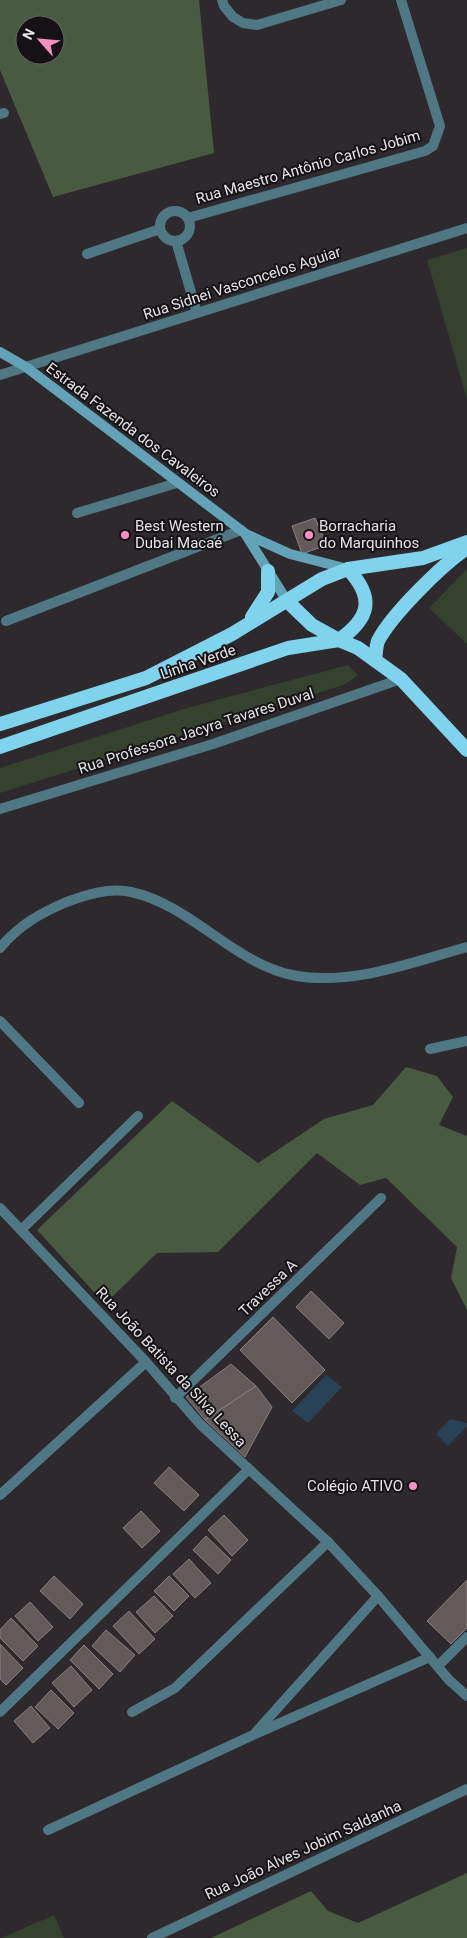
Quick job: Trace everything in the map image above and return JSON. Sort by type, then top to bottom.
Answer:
[{"type":"highway","name":"Linha Verde","points":[[0,724],[146,678],[232,634],[322,579],[348,569],[424,558],[467,542]]},
{"type":"highway","points":[[375,660],[377,643],[387,628],[441,569],[467,548]]},
{"type":"highway","points":[[339,640],[356,628],[364,614],[366,602],[364,589],[348,569]]},
{"type":"highway","points":[[232,634],[253,617],[265,600],[268,592],[268,571]]},
{"type":"highway","points":[[287,601],[312,625],[358,648],[401,679],[467,750]]},
{"type":"highway","name":"Linha Verde","points":[[0,746],[288,648],[339,640]]},
{"type":"main road","name":"Estrada Fazenda dos Cavaleiros","points":[[0,352],[26,368],[243,532],[290,554],[348,569]]},
{"type":"main road","name":"Estrada Fazenda dos Cavaleiros","points":[[243,532],[287,601]]},
{"type":"street","points":[[223,3],[233,17],[243,23],[257,26],[341,0]]},
{"type":"street","name":"Rua Maestro Antônio Carlos Jobim","points":[[188,218],[425,151],[433,146],[440,126],[401,0]]},
{"type":"street","points":[[174,210],[182,212],[188,218],[190,225],[189,233],[184,238],[176,241],[166,238],[160,229],[161,220],[166,214],[174,210]]},
{"type":"street","name":"Rua Sidnei Vasconcelos Aguiar","points":[[0,376],[467,228]]},
{"type":"street","points":[[87,254],[160,229]]},
{"type":"street","points":[[176,241],[197,313]]},
{"type":"street","points":[[77,513],[178,483]]},
{"type":"street","points":[[6,621],[243,532]]},
{"type":"street","name":"Rua Professora Jacyra Tavares Duval","points":[[0,809],[214,744],[401,679]]},
{"type":"street","points":[[0,948],[24,924],[38,914],[74,900],[105,891],[130,892],[152,899],[187,917],[247,957],[270,969],[294,976],[322,978],[364,975],[467,947]]},
{"type":"street","points":[[0,1021],[79,1102]]},
{"type":"street","points":[[430,1049],[467,1041]]},
{"type":"street","points":[[21,1230],[138,1116]]},
{"type":"street","name":"Travessa A","points":[[175,1398],[381,1198]]},
{"type":"street","name":"Rua João Batista da Silva Lessa","points":[[0,1208],[146,1362],[175,1398],[248,1470],[328,1542],[467,1696]]},
{"type":"street","points":[[0,1495],[146,1362]]},
{"type":"street","points":[[0,1712],[248,1470]]},
{"type":"street","points":[[132,1712],[175,1688],[328,1542]]},
{"type":"street","points":[[253,1735],[378,1596]]},
{"type":"street","points":[[438,1666],[467,1637]]},
{"type":"street","points":[[48,1830],[253,1735],[430,1657]]},
{"type":"street","name":"Rua João Alves Jobim Saldanha","points":[[152,1938],[467,1789]]},
{"type":"green space","points":[[0,0],[199,0],[214,153],[53,197],[0,70]]},
{"type":"green space","points":[[467,248],[467,399],[427,260]]},
{"type":"green space","points":[[467,569],[467,644],[429,608]]},
{"type":"green space","points":[[348,665],[358,675],[344,685],[0,793],[0,768],[187,708]]},
{"type":"green space","points":[[406,1067],[437,1076],[453,1097],[439,1125],[467,1136],[467,1310],[451,1278],[457,1247],[386,1178],[360,1185],[317,1153],[218,1252],[157,1253],[105,1304],[37,1230],[172,1101],[258,1163],[324,1119],[373,1105]]},
{"type":"green space","points":[[467,1873],[467,1938],[211,1938],[311,1891],[328,1911],[358,1923]]},
{"type":"green space","points":[[54,1915],[64,1938],[1,1938]]},
{"type":"water","points":[[326,1375],[342,1387],[308,1423],[292,1411]]},
{"type":"water","points":[[450,1419],[467,1423],[467,1426],[448,1446],[436,1434]]},
{"type":"building","name":"Borracharia do Marquinhos","points":[[315,518],[327,545],[302,554],[292,526]]},
{"type":"building","points":[[311,1291],[344,1323],[329,1339],[296,1307]]},
{"type":"building","points":[[273,1317],[325,1370],[292,1403],[240,1350]]},
{"type":"building","points":[[231,1364],[256,1386],[205,1420],[186,1397]]},
{"type":"building","points":[[256,1386],[272,1407],[245,1457],[205,1420]]},
{"type":"building","points":[[169,1467],[199,1495],[184,1511],[154,1483]]},
{"type":"building","points":[[141,1511],[160,1531],[142,1548],[123,1528]]},
{"type":"building","points":[[224,1515],[248,1540],[232,1556],[208,1530]]},
{"type":"building","points":[[206,1536],[231,1560],[218,1574],[193,1550]]},
{"type":"building","points":[[189,1559],[211,1583],[195,1598],[173,1574]]},
{"type":"building","points":[[54,1576],[83,1604],[70,1619],[40,1591]]},
{"type":"building","points":[[169,1576],[189,1596],[174,1611],[154,1591]]},
{"type":"building","points":[[467,1580],[467,1628],[451,1644],[427,1621]]},
{"type":"building","points":[[154,1596],[173,1616],[155,1633],[136,1612]]},
{"type":"building","points":[[30,1602],[53,1627],[38,1641],[15,1616]]},
{"type":"building","points":[[129,1611],[155,1639],[139,1654],[113,1626]]},
{"type":"building","points":[[11,1618],[38,1646],[23,1661],[0,1638],[0,1630]]},
{"type":"building","points":[[106,1630],[135,1655],[120,1672],[92,1646]]},
{"type":"building","points":[[0,1644],[23,1668],[6,1685],[0,1679]]},
{"type":"building","points":[[84,1645],[113,1674],[99,1689],[70,1660]]},
{"type":"building","points":[[71,1666],[92,1690],[74,1707],[52,1683]]},
{"type":"building","points":[[51,1690],[74,1713],[58,1729],[35,1707]]},
{"type":"building","points":[[31,1706],[50,1728],[33,1743],[14,1721]]},
{"type":"place","name":"Best Western Dubai Macaé","points":[[125,535]]},
{"type":"place","name":"Borracharia do Marquinhos","points":[[309,535]]},
{"type":"place","name":"Colégio ATIVO","points":[[413,1486]]}]
